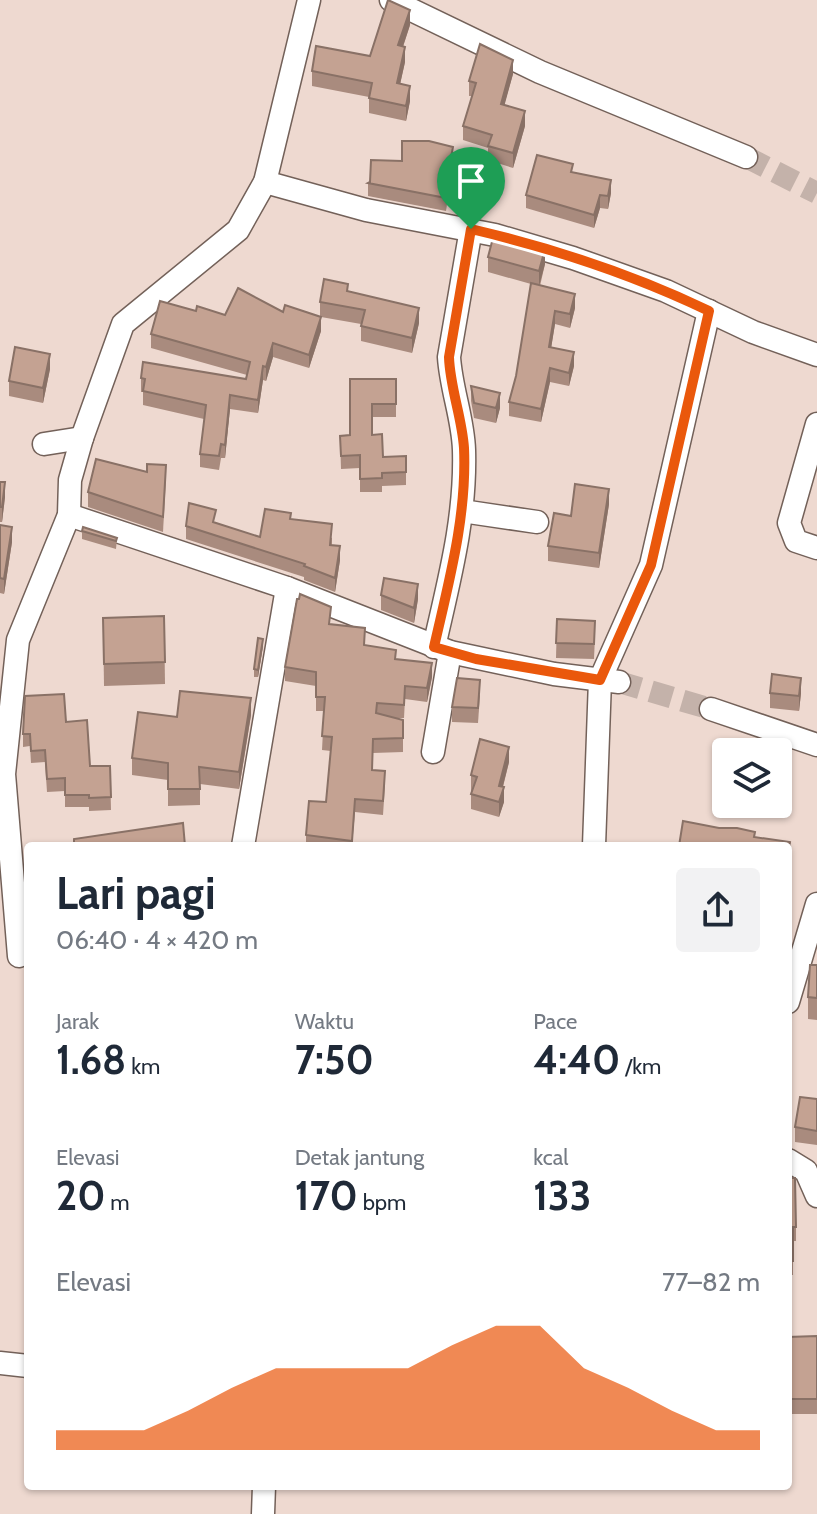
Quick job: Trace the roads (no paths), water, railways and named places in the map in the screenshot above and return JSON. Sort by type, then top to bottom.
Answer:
[{"type":"street","points":[[16,957],[4,774],[9,639],[69,515],[70,480],[123,324],[238,230],[265,182],[309,0]]},
{"type":"street","points":[[391,0],[540,72],[746,157]]},
{"type":"street","points":[[265,182],[366,210],[471,229],[573,258],[666,291],[753,332],[817,355]]},
{"type":"street","points":[[433,752],[442,650],[462,511],[463,438],[450,377],[449,357],[471,229]]},
{"type":"street","points":[[594,842],[610,681],[651,565],[709,311]]},
{"type":"street","points":[[817,424],[789,523],[796,541],[817,548]]},
{"type":"street","points":[[44,444],[82,438]]},
{"type":"street","points":[[462,511],[537,522]]},
{"type":"street","points":[[69,515],[287,588],[442,650],[554,674],[610,681]]},
{"type":"street","points":[[244,842],[287,588]]},
{"type":"street","points":[[711,709],[817,745]]},
{"type":"street","points":[[792,988],[817,904]]},
{"type":"street","points":[[804,1167],[817,1196]]},
{"type":"street","points":[[0,1363],[24,1366]]},
{"type":"street","points":[[263,1514],[264,1490]]},
{"type":"tunnel","points":[[746,157],[817,193]]},
{"type":"tunnel","points":[[619,682],[711,709]]}]
